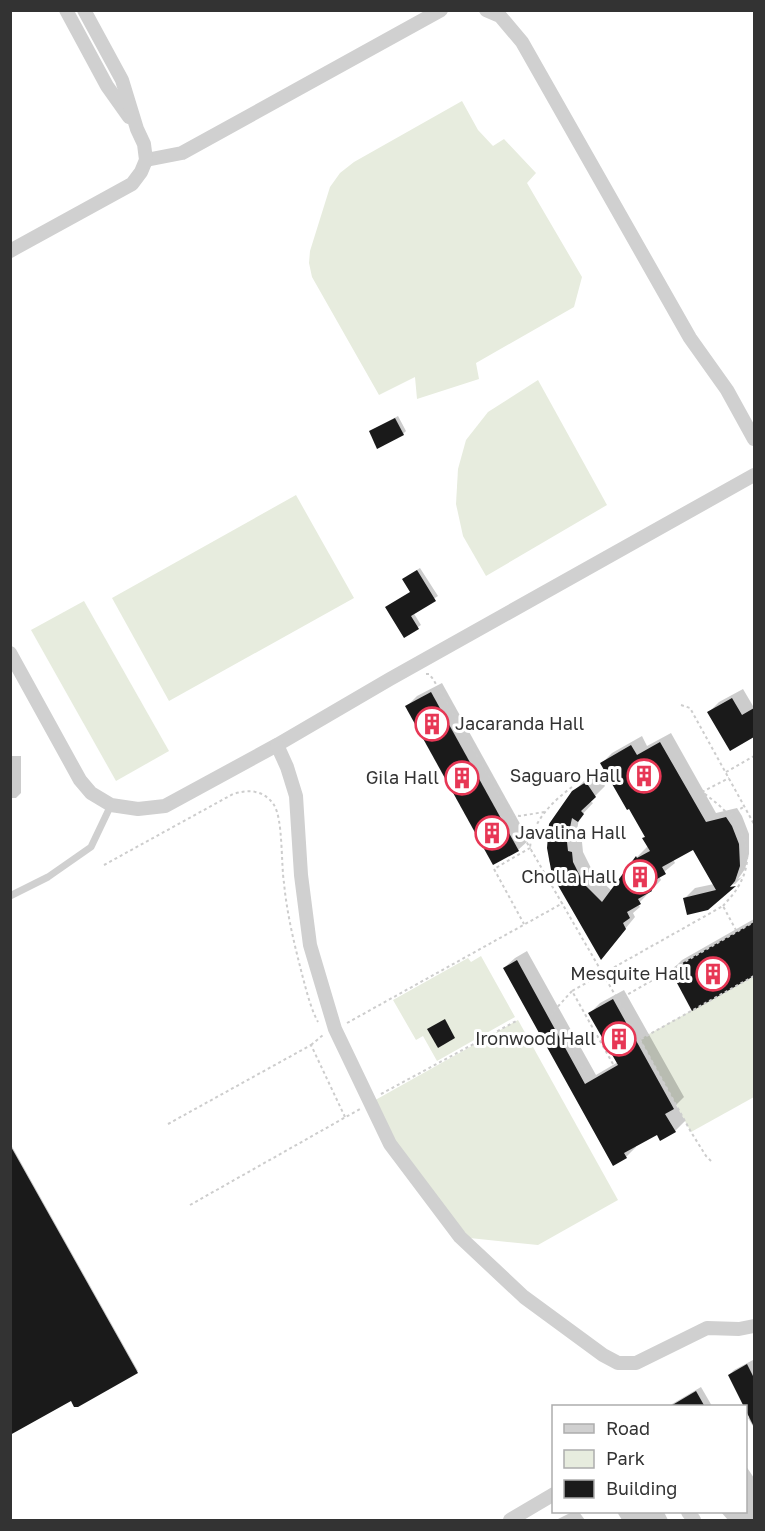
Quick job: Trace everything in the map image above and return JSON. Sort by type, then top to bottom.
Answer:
[{"type":"street","points":[[66,10],[107,86],[137,129]]},
{"type":"street","points":[[10,251],[132,184],[146,160],[144,144],[122,80],[84,10]]},
{"type":"street","points":[[146,160],[182,153],[441,10]]},
{"type":"street","points":[[486,10],[500,16],[522,42],[690,338],[727,390],[754,439]]},
{"type":"street","points":[[10,653],[80,780],[91,792],[111,805],[138,809],[165,806],[754,475]]},
{"type":"street","points":[[277,745],[296,796],[301,874],[310,945],[329,1032],[370,1103],[390,1144],[462,1239],[524,1297],[603,1356],[618,1363],[636,1364],[707,1328],[739,1329],[754,1326]]},
{"type":"street","points":[[510,1521],[552,1495]]},
{"type":"lane","points":[[10,896],[48,877],[91,847],[111,805]]},
{"type":"path","points":[[414,666],[420,676],[429,674],[433,679],[563,903],[691,1132],[711,1161]]},
{"type":"path","points":[[681,705],[690,708],[754,824]]},
{"type":"path","points":[[726,772],[754,756]]},
{"type":"path","points":[[588,1078],[552,1013],[572,991],[723,906],[738,887],[746,869],[747,849],[737,822],[719,803],[702,792],[729,778]]},
{"type":"path","points":[[524,924],[494,869],[530,848],[534,832],[544,812],[558,797],[572,787]]},
{"type":"path","points":[[104,865],[233,794],[253,791],[267,797],[273,803],[279,816],[284,883],[294,945],[309,1001],[329,1032]]},
{"type":"path","points":[[730,815],[745,806]]},
{"type":"path","points":[[510,815],[520,816],[544,812]]},
{"type":"path","points":[[168,1124],[563,903]]},
{"type":"path","points":[[723,906],[737,932]]},
{"type":"path","points":[[618,1000],[754,922]]},
{"type":"path","points":[[640,1039],[754,976]]},
{"type":"path","points":[[572,991],[613,1064]]},
{"type":"path","points":[[190,1205],[370,1103],[378,1095],[518,1020]]},
{"type":"path","points":[[311,1045],[345,1117]]},
{"type":"green space","points":[[462,101],[478,130],[493,146],[504,139],[536,173],[527,183],[582,277],[574,307],[476,363],[479,379],[417,399],[415,377],[379,395],[312,277],[309,263],[310,251],[330,187],[340,173],[354,162]]},
{"type":"green space","points":[[538,380],[607,505],[486,576],[463,536],[456,504],[458,469],[466,440],[488,412]]},
{"type":"green space","points":[[296,495],[354,598],[169,701],[112,598]]},
{"type":"green space","points":[[84,601],[169,751],[116,781],[31,630]]},
{"type":"green space","points":[[481,956],[515,1017],[437,1061],[423,1036],[416,1040],[393,1000],[468,958],[471,962]]},
{"type":"green space","points":[[754,976],[754,1097],[691,1132],[640,1039]]},
{"type":"green space","points":[[518,1020],[618,1200],[538,1245],[460,1237],[370,1103]]},
{"type":"building","points":[[395,418],[404,435],[377,449],[369,431]]},
{"type":"building","points":[[417,570],[436,601],[411,616],[419,629],[404,638],[385,607],[410,592],[402,579]]},
{"type":"building","points":[[431,692],[519,851],[493,865],[405,706]]},
{"type":"building","points":[[732,698],[742,715],[754,708],[754,737],[730,751],[707,712]]},
{"type":"building","points":[[660,742],[706,822],[726,817],[732,826],[739,844],[740,866],[735,881],[730,887],[736,886],[708,910],[687,915],[683,898],[716,890],[693,850],[662,867],[666,874],[648,884],[652,891],[638,899],[641,904],[627,912],[630,918],[623,923],[626,929],[601,960],[552,875],[547,848],[549,824],[572,791],[586,782],[596,797],[581,811],[584,814],[578,822],[572,818],[567,842],[568,851],[572,852],[573,862],[584,884],[602,902],[636,856],[637,858],[650,851],[642,838],[645,837],[600,763],[631,745],[637,755]]},
{"type":"building","name":"Mesquite Hall","points":[[754,922],[754,976],[692,1011],[670,970]]},
{"type":"building","name":"Ironwood Hall","points":[[517,960],[585,1084],[618,1065],[588,1013],[613,999],[674,1109],[665,1114],[676,1132],[660,1141],[657,1135],[624,1153],[627,1158],[613,1166],[503,968]]},
{"type":"building","points":[[445,1019],[455,1038],[438,1048],[427,1029]]},
{"type":"building","points":[[10,1145],[138,1373],[78,1407],[74,1407],[71,1401],[10,1435]]},
{"type":"building","points":[[747,1364],[754,1378],[754,1427],[747,1413],[747,1405],[743,1405],[728,1375]]},
{"type":"building","points":[[696,1391],[704,1405],[672,1405]]},
{"type":"place","name":"Jacaranda Hall","points":[[432,724]]},
{"type":"place","name":"Saguaro Hall","points":[[644,776]]},
{"type":"place","name":"Gila Hall","points":[[462,778]]},
{"type":"place","name":"Javalina Hall","points":[[492,833]]},
{"type":"place","name":"Cholla Hall","points":[[640,877]]},
{"type":"place","name":"Mesquite Hall","points":[[713,974]]},
{"type":"place","name":"Ironwood Hall","points":[[619,1039]]}]
